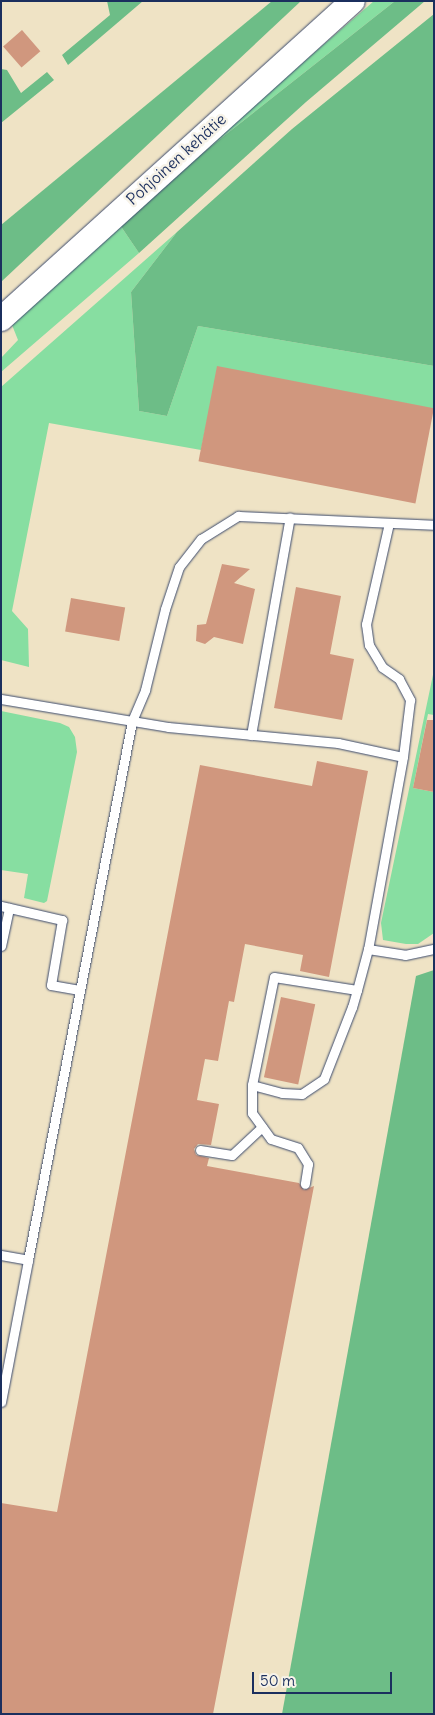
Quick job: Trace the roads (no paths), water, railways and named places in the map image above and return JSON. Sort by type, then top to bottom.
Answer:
[{"type":"main road","name":"Pohjoinen kehätie","points":[[1,318],[353,1]]},
{"type":"lane","points":[[1,1402],[132,721],[145,690],[165,608],[179,567],[201,539],[238,516],[290,516],[434,525]]},
{"type":"lane","points":[[251,735],[290,516]]},
{"type":"lane","points":[[252,1085],[282,1093],[302,1094],[324,1079],[356,990],[368,949],[403,756],[410,700],[399,679],[382,667],[369,645],[366,624],[389,523]]},
{"type":"lane","points":[[1,699],[132,721],[338,743],[403,756]]},
{"type":"lane","points":[[1,946],[5,907],[62,920],[51,985],[80,990]]},
{"type":"lane","points":[[368,949],[405,955],[434,949]]},
{"type":"lane","points":[[305,1184],[308,1164],[298,1148],[271,1139],[252,1113],[252,1085],[274,978],[356,990]]},
{"type":"lane","points":[[200,1150],[232,1155],[262,1127]]},
{"type":"lane","points":[[1,1256],[28,1260]]}]
